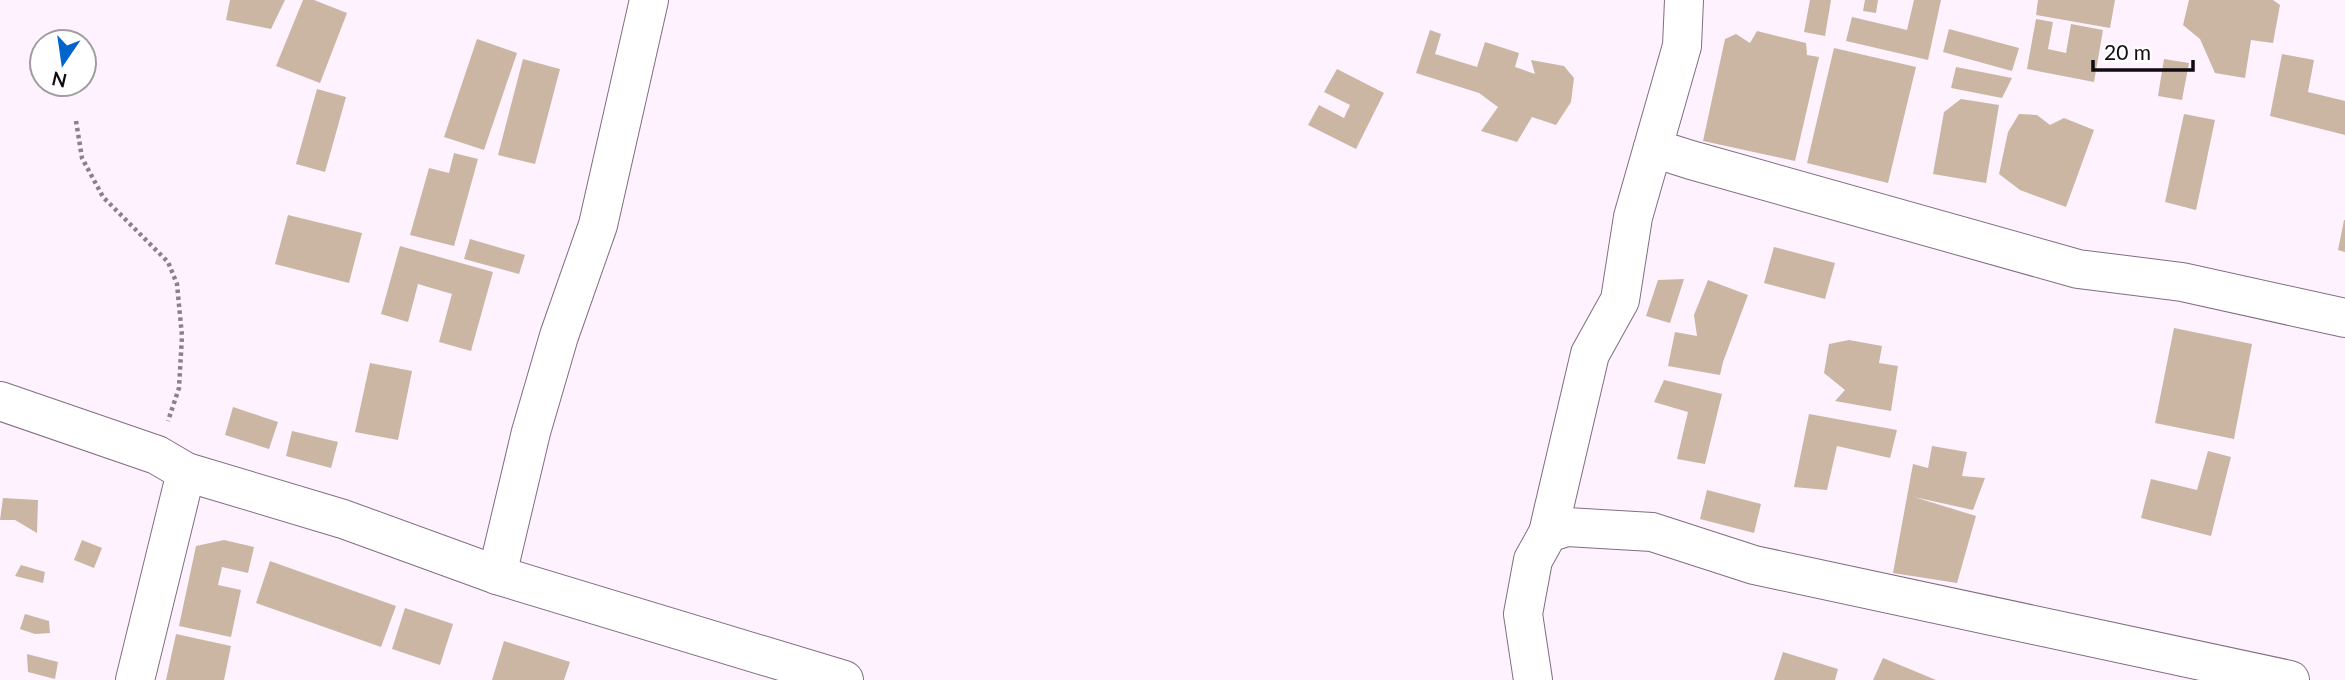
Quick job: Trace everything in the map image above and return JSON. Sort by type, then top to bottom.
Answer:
[{"type":"street","points":[[1533,680],[1522,614],[1533,560],[1548,533],[1590,354],[1620,300],[1633,217],[1682,46],[1684,0]]},
{"type":"street","points":[[497,575],[538,408],[559,336],[598,225],[641,2]]},
{"type":"street","points":[[1653,148],[2078,269],[2182,282],[2345,318]]},
{"type":"street","points":[[0,401],[172,464],[343,519],[497,575],[844,680]]},
{"type":"street","points":[[135,680],[172,464]]},
{"type":"street","points":[[1548,533],[1567,527],[1651,532],[1754,565],[2290,680]]},
{"type":"path","points":[[76,121],[82,158],[103,197],[168,262],[177,284],[182,336],[172,464]]},
{"type":"building","points":[[230,0],[285,0],[271,29],[226,20]]},
{"type":"building","points":[[303,0],[314,0],[347,13],[320,83],[276,66]]},
{"type":"building","points":[[1810,0],[1831,0],[1825,36],[1804,32]]},
{"type":"building","points":[[1865,0],[1878,0],[1876,13],[1863,11]]},
{"type":"building","points":[[1914,0],[1941,0],[1928,60],[1846,41],[1852,17],[1907,30]]},
{"type":"building","points":[[2038,0],[2115,0],[2110,28],[2036,15]]},
{"type":"building","points":[[2189,0],[2273,0],[2280,5],[2273,43],[2251,40],[2245,78],[2215,73],[2200,39],[2183,25]]},
{"type":"building","points":[[2036,19],[2053,22],[2048,49],[2066,53],[2071,24],[2103,30],[2094,82],[2027,69]]},
{"type":"building","points":[[1949,29],[2019,48],[2012,71],[1943,52]]},
{"type":"building","points":[[1430,30],[1441,34],[1435,54],[1477,67],[1485,42],[1519,53],[1515,67],[1535,74],[1531,60],[1564,66],[1574,78],[1571,102],[1556,125],[1532,117],[1517,142],[1481,131],[1498,107],[1479,93],[1416,73]]},
{"type":"building","points":[[1757,31],[1806,43],[1807,55],[1819,57],[1795,161],[1703,141],[1725,39],[1736,34],[1750,43]]},
{"type":"building","points":[[477,39],[517,53],[484,150],[444,137]]},
{"type":"building","points":[[1834,48],[1916,67],[1888,183],[1807,163]]},
{"type":"building","points":[[2282,54],[2314,60],[2308,92],[2345,101],[2345,135],[2270,116]]},
{"type":"building","points":[[523,59],[560,69],[535,164],[498,155]]},
{"type":"building","points":[[2164,59],[2189,63],[2182,100],[2158,96]]},
{"type":"building","points":[[1956,67],[2012,78],[2002,98],[1951,88]]},
{"type":"building","points":[[1337,69],[1384,93],[1356,149],[1308,125],[1319,105],[1344,118],[1350,105],[1324,92]]},
{"type":"building","points":[[317,89],[346,97],[325,172],[296,164]]},
{"type":"building","points":[[1961,99],[1999,105],[1986,183],[1933,174],[1944,112]]},
{"type":"building","points":[[2019,114],[2037,115],[2050,125],[2064,118],[2094,130],[2066,207],[2020,190],[1999,174],[2008,132]]},
{"type":"building","points":[[2184,114],[2215,120],[2196,210],[2165,202]]},
{"type":"building","points":[[454,153],[478,159],[454,246],[410,235],[429,168],[449,173]]},
{"type":"building","points":[[288,215],[362,233],[349,283],[275,264]]},
{"type":"building","points":[[2345,220],[2345,252],[2338,250]]},
{"type":"building","points":[[470,239],[525,255],[519,274],[464,259]]},
{"type":"building","points":[[400,246],[493,272],[471,351],[439,342],[452,294],[418,284],[408,322],[381,314]]},
{"type":"building","points":[[1774,247],[1835,263],[1825,299],[1764,283]]},
{"type":"building","points":[[1684,279],[1670,323],[1646,316],[1658,280]]},
{"type":"building","points":[[1708,280],[1748,295],[1720,375],[1668,366],[1675,332],[1697,336],[1694,315]]},
{"type":"building","points":[[2174,328],[2252,344],[2234,439],[2155,423]]},
{"type":"building","points":[[1849,340],[1882,346],[1879,363],[1898,366],[1891,411],[1835,401],[1845,390],[1824,373],[1829,344]]},
{"type":"building","points":[[370,363],[412,371],[398,440],[355,432]]},
{"type":"building","points":[[1664,380],[1722,394],[1705,464],[1677,459],[1688,412],[1654,402]]},
{"type":"building","points":[[233,407],[278,422],[269,449],[225,435]]},
{"type":"building","points":[[1809,414],[1897,430],[1890,458],[1837,446],[1827,490],[1794,487]]},
{"type":"building","points":[[292,431],[338,442],[331,468],[286,456]]},
{"type":"building","points":[[1932,446],[1967,452],[1962,476],[1985,478],[1973,510],[1914,497],[1976,516],[1957,583],[1893,573],[1913,464],[1928,468]]},
{"type":"building","points":[[2208,451],[2231,457],[2211,536],[2141,518],[2151,479],[2197,490]]},
{"type":"building","points":[[1707,490],[1761,504],[1754,533],[1700,519]]},
{"type":"building","points":[[3,498],[38,500],[37,533],[15,520],[0,520]]},
{"type":"building","points":[[82,540],[102,548],[94,568],[74,560]]},
{"type":"building","points":[[224,540],[254,547],[248,573],[222,567],[218,585],[241,590],[231,637],[179,626],[196,546]]},
{"type":"building","points":[[270,561],[396,606],[381,647],[256,603]]},
{"type":"building","points":[[21,565],[45,572],[43,583],[15,576]]},
{"type":"building","points":[[405,608],[453,624],[440,665],[392,649]]},
{"type":"building","points":[[25,614],[49,621],[50,633],[35,634],[20,629]]},
{"type":"building","points":[[176,634],[231,646],[224,680],[166,680]]},
{"type":"building","points":[[504,641],[570,662],[564,680],[492,680]]},
{"type":"building","points":[[1783,652],[1838,669],[1835,680],[1774,680]]},
{"type":"building","points":[[27,654],[58,662],[55,679],[28,672]]},
{"type":"building","points":[[1883,658],[1936,680],[1873,680]]}]
